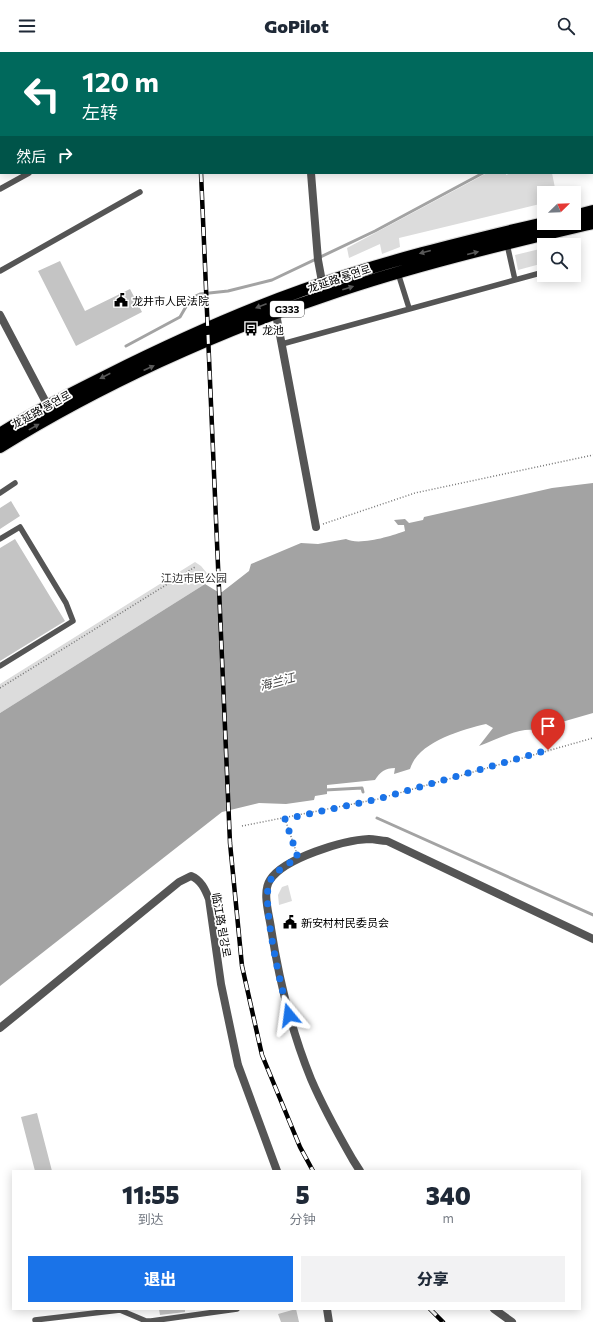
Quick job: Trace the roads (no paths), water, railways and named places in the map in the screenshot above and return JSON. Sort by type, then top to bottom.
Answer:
[{"type":"highway","points":[[581,214],[593,211]]},
{"type":"highway","name":"龙延路 룡연로","points":[[0,434],[209,341],[326,295],[398,273],[593,223]]},
{"type":"highway","name":"龙延路 룡연로","points":[[0,447],[51,411],[131,363],[208,327],[322,283],[409,256],[537,225]]},
{"type":"street","points":[[311,174],[318,257],[322,283],[326,295]]},
{"type":"street","points":[[276,314],[316,527]]},
{"type":"street","points":[[0,315],[51,411]]},
{"type":"street","points":[[359,1170],[349,1154],[312,1081],[297,1044],[284,1000],[276,964],[267,901],[267,888],[270,880],[275,875],[288,863],[298,858],[350,842],[369,839],[387,841],[593,939]]},
{"type":"street","name":"临江路 림강로","points":[[0,1028],[179,882],[191,876],[197,878],[204,887],[209,899],[221,984],[238,1065],[277,1170]]},
{"type":"street","points":[[327,1310],[329,1322]]},
{"type":"street","points":[[495,1310],[512,1322]]},
{"type":"lane","points":[[0,190],[27,174]]},
{"type":"lane","points":[[0,271],[140,192]]},
{"type":"lane","points":[[507,244],[515,280]]},
{"type":"lane","points":[[398,273],[410,308]]},
{"type":"lane","points":[[282,344],[537,274]]},
{"type":"lane","points":[[0,492],[15,483]]},
{"type":"lane","points":[[0,539],[20,527],[66,603],[73,621],[0,666]]},
{"type":"lane","points":[[35,1320],[120,1310],[146,1321],[152,1321],[230,1310]]},
{"type":"water","name":"海兰江","points":[[593,483],[593,713],[534,730],[514,733],[479,746],[493,728],[486,724],[453,734],[431,744],[422,751],[410,769],[394,774],[395,768],[388,769],[381,773],[375,780],[327,785],[327,794],[315,796],[314,800],[286,804],[259,803],[222,812],[0,986],[0,713],[205,584],[218,592],[222,592],[249,571],[251,564],[301,543],[318,544],[346,539],[352,541],[376,540],[405,531],[404,525],[398,525],[394,520],[405,519],[409,523],[423,520],[424,517],[552,488]]},
{"type":"waterway","points":[[126,346],[180,317],[191,298],[200,294],[228,291],[272,280],[375,231],[481,174]]},
{"type":"waterway","points":[[325,790],[362,788],[363,792]]},
{"type":"waterway","points":[[377,818],[593,915]]},
{"type":"railway","points":[[201,174],[230,843],[242,966],[262,1055],[300,1147],[312,1170]]},
{"type":"railway","points":[[431,1310],[443,1322]]},
{"type":"place","name":"龙井市人民法院","points":[[121,300]]},
{"type":"place","name":"龙池","points":[[251,329]]},
{"type":"place","name":"新安村村民委员会","points":[[290,922]]},
{"type":"park label","name":"江边市民公园","points":[[194,577]]}]
